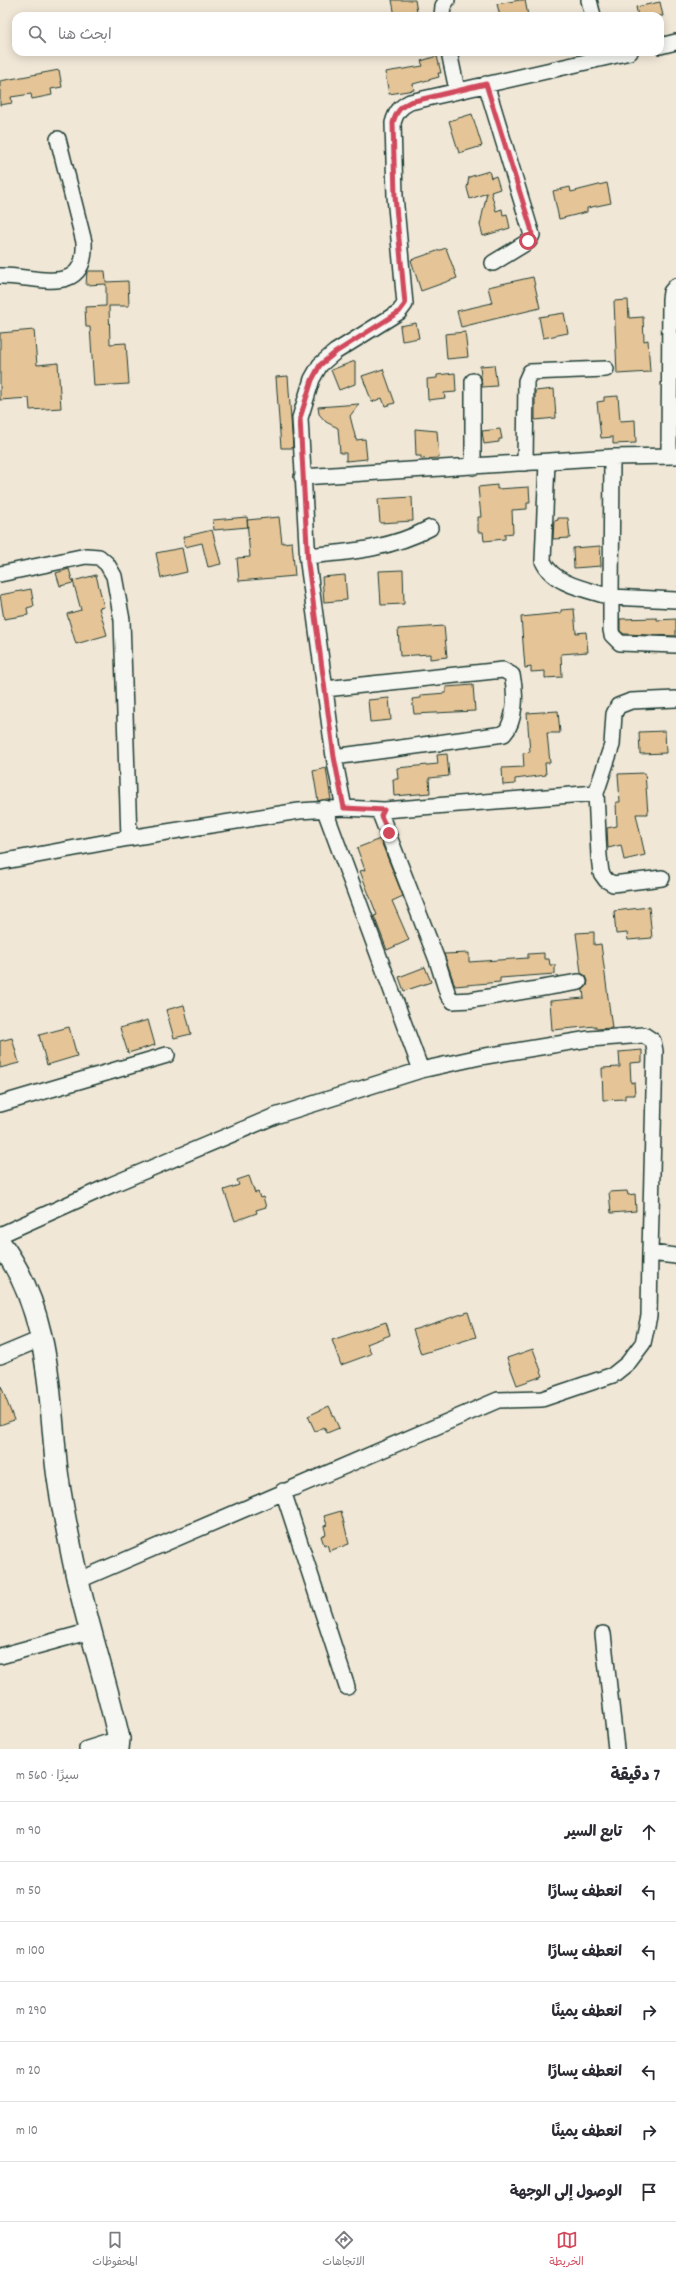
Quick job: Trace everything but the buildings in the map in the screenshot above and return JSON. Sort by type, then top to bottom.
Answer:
[{"type":"main road","points":[[0,1243],[31,1300],[43,1338],[53,1412],[56,1463],[77,1581],[106,1683],[118,1744]]},
{"type":"street","points":[[443,12],[447,0]]},
{"type":"street","points":[[589,0],[591,12]]},
{"type":"street","points":[[664,45],[676,42]]},
{"type":"street","points":[[450,56],[457,90]]},
{"type":"street","points":[[344,808],[334,757],[308,556],[302,477],[300,418],[312,380],[320,365],[336,352],[399,312],[405,304],[395,196],[393,123],[396,113],[402,106],[410,102],[597,56]]},
{"type":"street","points":[[486,84],[532,235],[528,241],[493,263]]},
{"type":"street","points":[[0,276],[53,281],[71,277],[81,268],[85,256],[84,242],[58,139]]},
{"type":"street","points":[[302,477],[612,457],[673,456],[670,299],[671,292],[676,286]]},
{"type":"street","points":[[525,463],[526,381],[530,372],[606,369]]},
{"type":"street","points":[[473,381],[473,466]]},
{"type":"street","points":[[612,457],[612,635],[620,643],[676,645]]},
{"type":"street","points":[[547,462],[543,556],[547,571],[580,588],[611,597],[676,600]]},
{"type":"street","points":[[308,556],[370,549],[413,536],[430,528]]},
{"type":"street","points":[[0,574],[86,556],[99,557],[107,564],[114,576],[122,620],[129,838]]},
{"type":"street","points":[[325,689],[503,670],[512,675],[514,682],[512,721],[504,734],[334,757]]},
{"type":"street","points":[[662,878],[613,884],[606,880],[601,873],[599,856],[596,793],[612,745],[614,714],[618,706],[631,701],[676,700]]},
{"type":"street","points":[[0,862],[129,838],[324,808],[384,810],[596,793]]},
{"type":"street","points":[[324,808],[421,1070]]},
{"type":"street","points":[[384,810],[381,816],[437,960],[448,995],[453,1001],[471,1000],[579,982]]},
{"type":"street","points":[[0,1235],[111,1185],[275,1116],[421,1070],[480,1057],[589,1039],[644,1035],[650,1037],[655,1051],[648,1316],[643,1343],[628,1363],[613,1375],[542,1399],[498,1400],[77,1581]]},
{"type":"street","points":[[0,1104],[167,1055]]},
{"type":"street","points":[[650,1253],[676,1256]]},
{"type":"street","points":[[0,1356],[43,1338]]},
{"type":"street","points":[[284,1491],[347,1687]]},
{"type":"street","points":[[0,1656],[91,1631]]},
{"type":"street","points":[[603,1634],[616,1749]]},
{"type":"street","points":[[87,1749],[118,1744]]},
{"type":"route","points":[[389,833],[381,816],[384,810],[344,808],[334,757],[308,564],[302,477],[300,418],[312,380],[320,365],[336,352],[399,312],[403,309],[405,304],[406,299],[395,196],[393,123],[396,113],[402,106],[410,102],[486,84],[531,228],[532,235],[528,241]]}]
